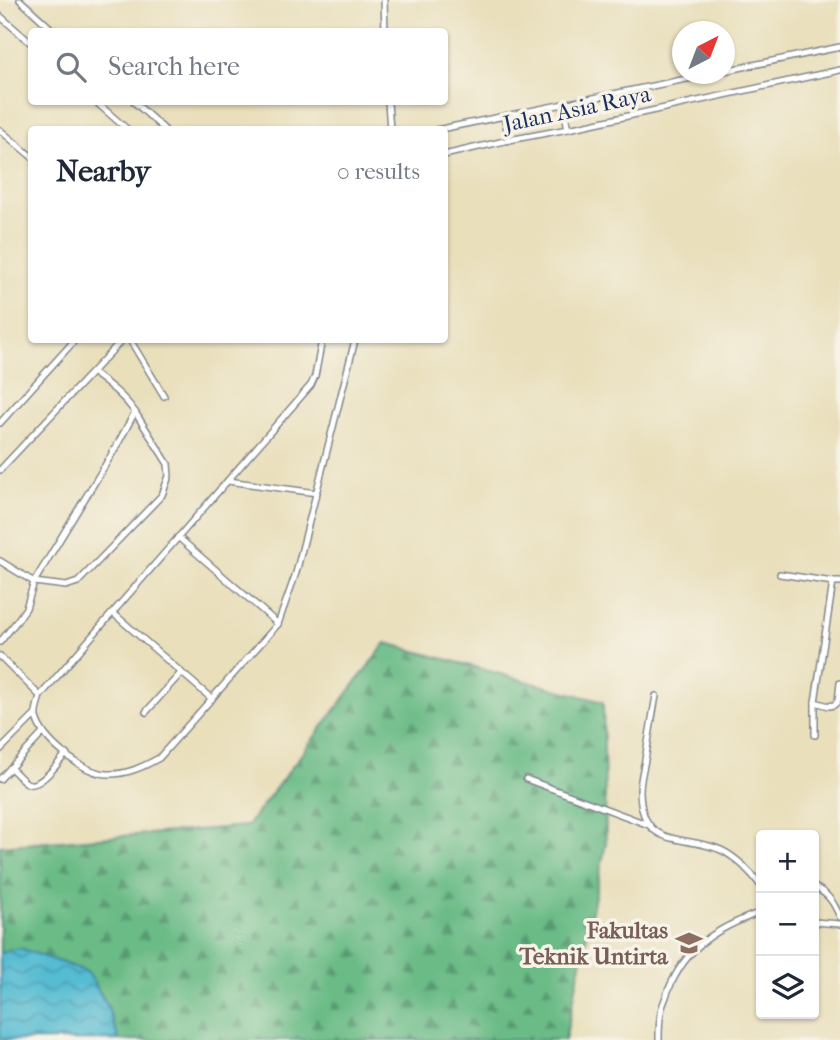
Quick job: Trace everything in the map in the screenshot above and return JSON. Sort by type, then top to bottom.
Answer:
[{"type":"lane","points":[[20,0],[51,28]]},
{"type":"lane","points":[[384,0],[385,28]]},
{"type":"lane","points":[[0,16],[28,40]]},
{"type":"lane","points":[[735,69],[840,47]]},
{"type":"lane","name":"Jalan Asia Raya","points":[[448,154],[838,71]]},
{"type":"lane","name":"Jalan Asia Raya","points":[[448,128],[672,82]]},
{"type":"lane","points":[[563,104],[568,129]]},
{"type":"lane","points":[[99,105],[123,126]]},
{"type":"lane","points":[[137,105],[161,126]]},
{"type":"lane","points":[[388,105],[390,126]]},
{"type":"lane","points":[[504,116],[509,140]]},
{"type":"lane","points":[[0,130],[28,154]]},
{"type":"lane","points":[[0,423],[72,343]]},
{"type":"lane","points":[[0,470],[119,343]]},
{"type":"lane","points":[[132,343],[164,396]]},
{"type":"lane","points":[[0,750],[35,715],[40,696],[311,385],[321,343]]},
{"type":"lane","points":[[35,715],[43,733],[90,771],[107,774],[143,768],[159,758],[278,624],[296,573],[354,343]]},
{"type":"lane","points":[[0,561],[34,582],[66,586],[78,582],[162,495],[169,476],[168,464],[127,401],[93,373]]},
{"type":"lane","points":[[0,642],[26,608],[34,582],[135,412]]},
{"type":"lane","points":[[228,481],[317,493]]},
{"type":"lane","points":[[177,537],[278,624]]},
{"type":"lane","points":[[780,574],[840,582]]},
{"type":"lane","points":[[815,735],[815,702],[833,582]]},
{"type":"lane","points":[[113,612],[212,699]]},
{"type":"lane","points":[[0,656],[40,696]]},
{"type":"lane","points":[[146,712],[181,673]]},
{"type":"lane","points":[[815,702],[834,705],[838,701],[840,684]]},
{"type":"lane","points":[[649,825],[640,789],[656,696]]},
{"type":"lane","points":[[0,779],[43,733]]},
{"type":"lane","points":[[10,768],[28,784],[34,785],[66,754]]},
{"type":"lane","points":[[526,779],[649,825],[657,832],[676,840],[722,850],[756,881]]},
{"type":"lane","points":[[819,889],[834,903],[840,917]]},
{"type":"lane","points":[[659,1040],[661,1011],[669,988],[693,950],[707,937],[732,922],[756,914]]},
{"type":"lane","points":[[819,922],[840,924]]},
{"type":"green space","points":[[386,643],[603,702],[606,843],[565,1040],[0,1040],[0,846],[247,826]]},
{"type":"water","points":[[20,948],[89,974],[107,1005],[119,1040],[0,1040],[0,953]]},
{"type":"place","name":"Fakultas Teknik Untirta","points":[[689,943]]}]
